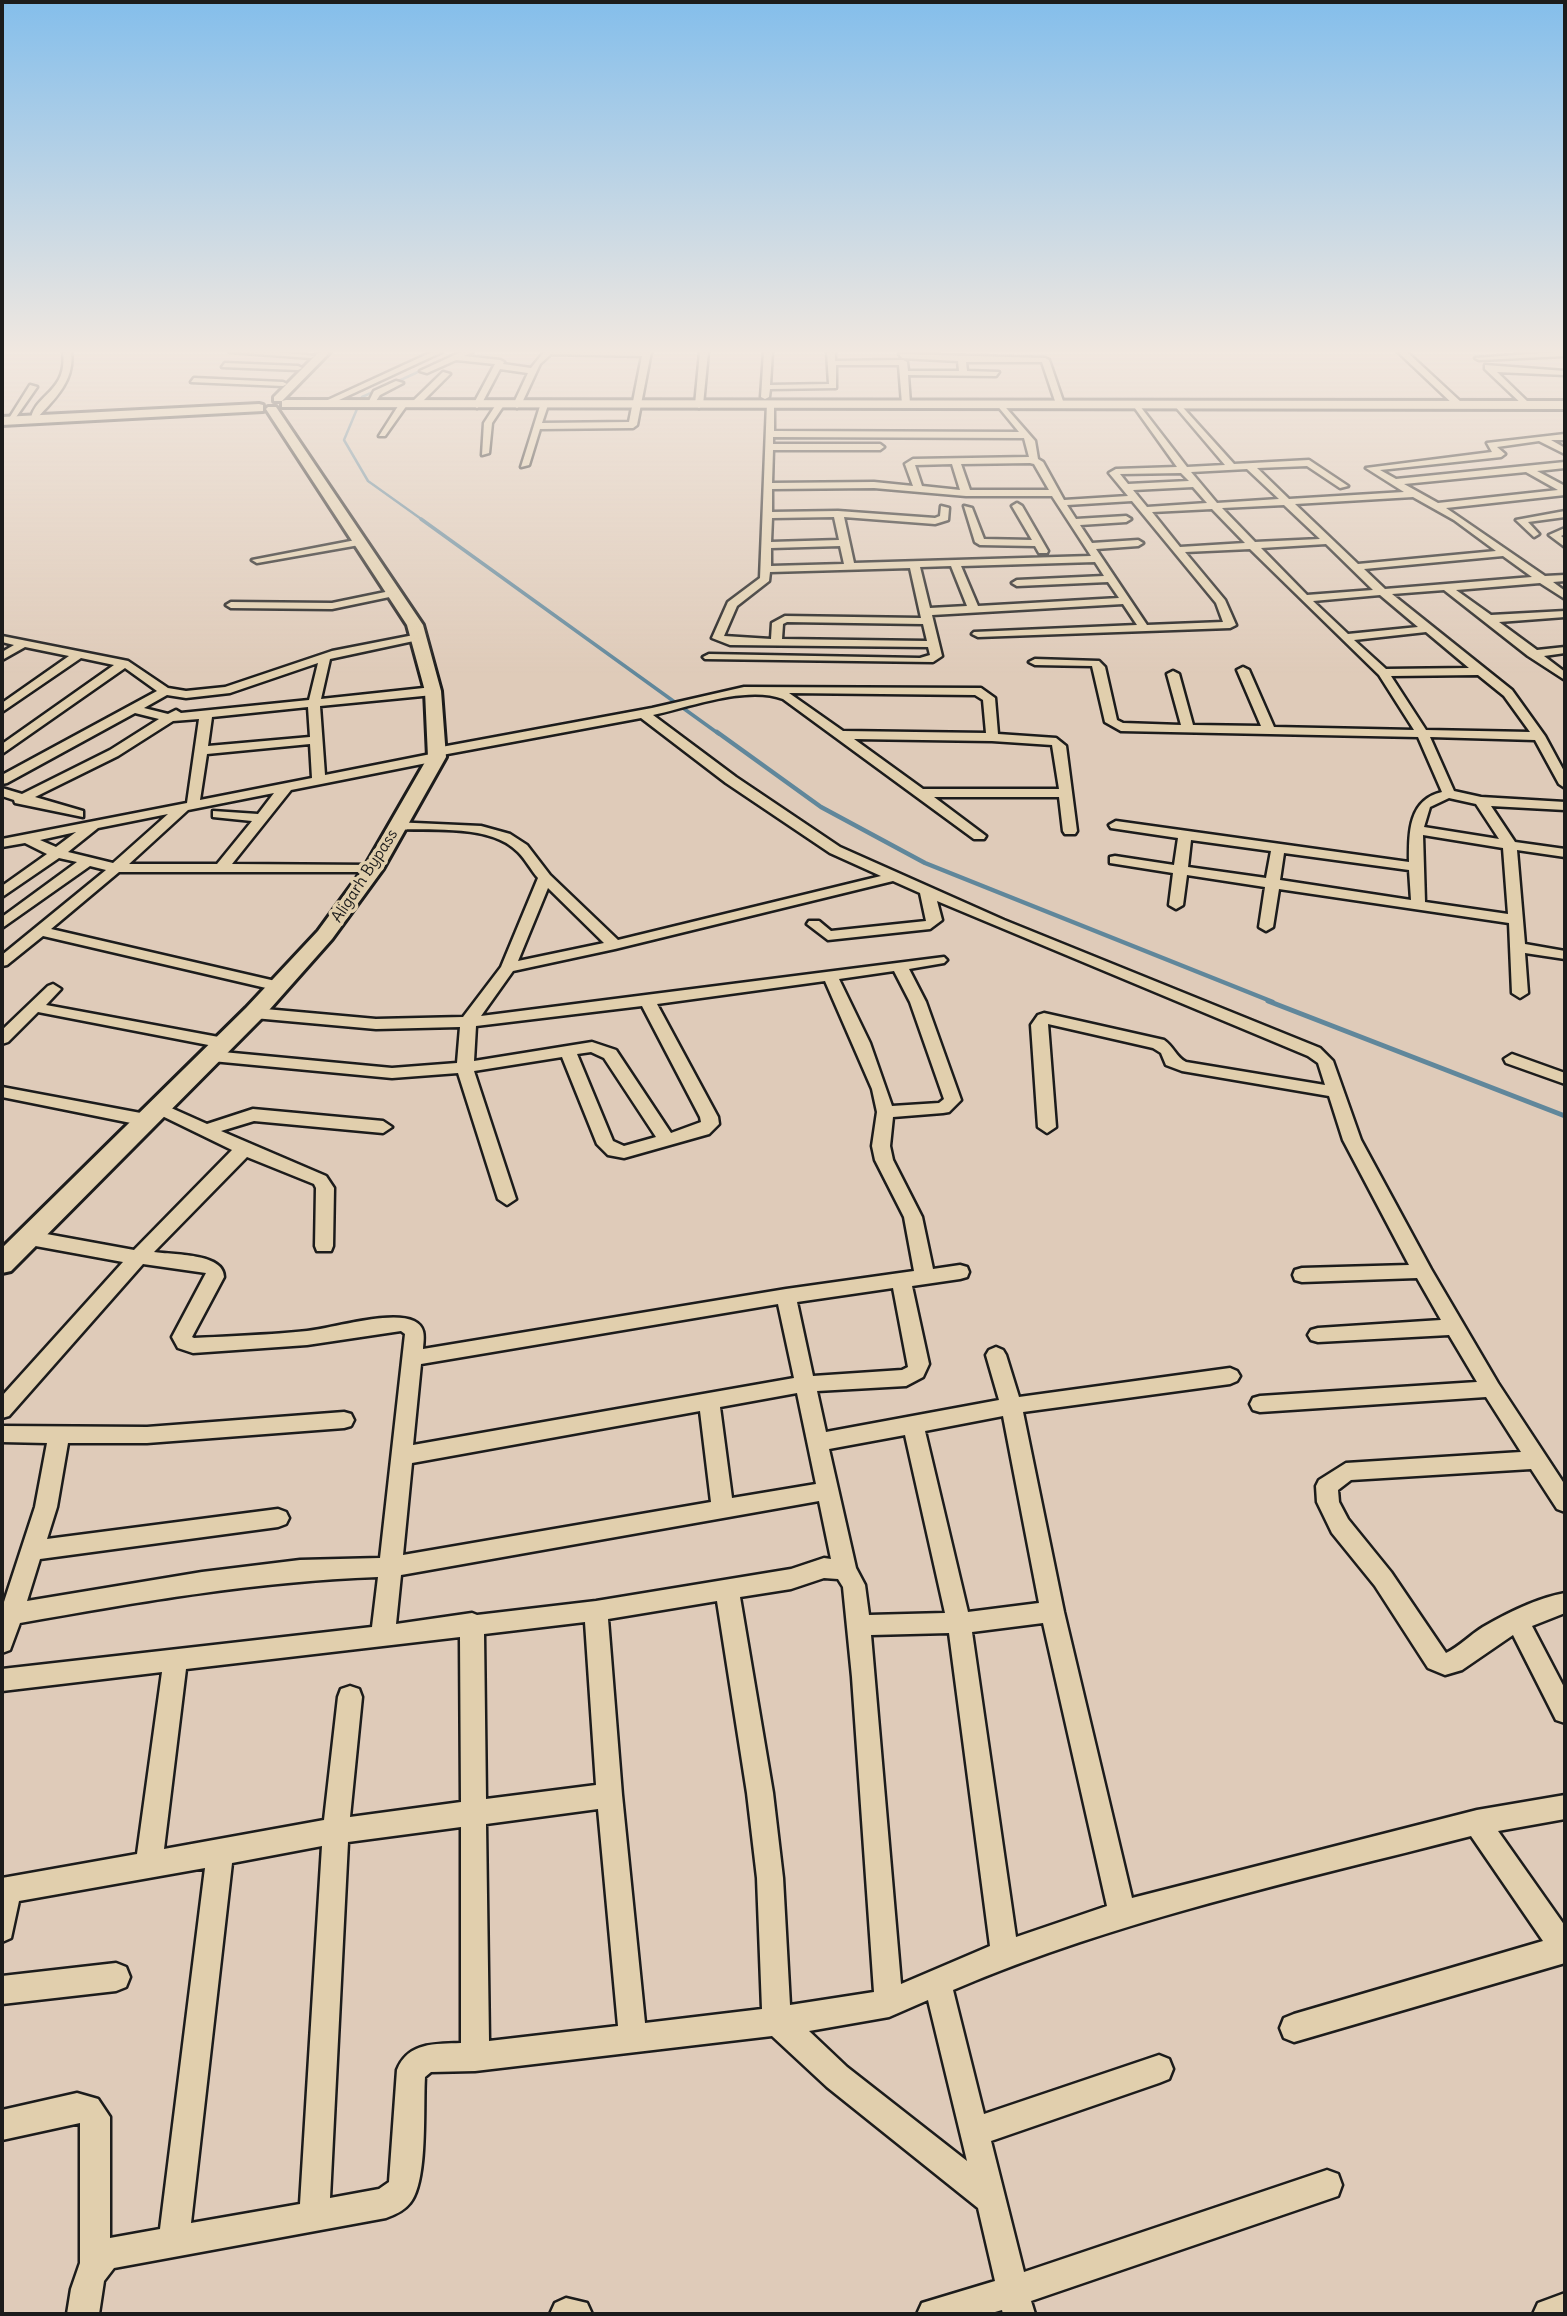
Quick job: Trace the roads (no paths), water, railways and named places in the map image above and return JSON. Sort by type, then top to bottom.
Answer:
[{"type":"main road","points":[[307,460],[395,593],[419,637],[433,691],[436,755]]},
{"type":"main road","name":"Aligarh Bypass","points":[[2,1264],[218,1050],[325,935],[373,869],[436,755]]},
{"type":"street","points":[[524,465],[526,460]]},
{"type":"street","points":[[769,460],[768,545],[763,584],[732,604],[717,635],[730,642],[933,644]]},
{"type":"street","points":[[1177,460],[1215,507],[1252,546],[1383,673],[1422,733],[1449,794]]},
{"type":"street","points":[[1226,460],[1232,467]]},
{"type":"street","points":[[1435,460],[1371,468],[1438,506],[1545,579],[1565,596]]},
{"type":"street","points":[[1456,460],[1518,498]]},
{"type":"street","points":[[1512,460],[1565,491]]},
{"type":"street","points":[[918,488],[910,464],[932,461],[1034,461],[1109,579],[1144,628]]},
{"type":"street","points":[[932,461],[935,472]]},
{"type":"street","points":[[956,461],[965,494]]},
{"type":"street","points":[[1009,461],[1016,471]]},
{"type":"street","points":[[978,634],[1225,626],[1231,622],[1221,602],[1114,473],[1310,463],[1343,486]]},
{"type":"street","points":[[1394,482],[1565,465]]},
{"type":"street","points":[[1249,466],[1382,592],[1508,693],[1558,758],[1565,784]]},
{"type":"street","points":[[1022,482],[1029,494]]},
{"type":"street","points":[[1126,487],[1195,484]]},
{"type":"street","points":[[769,486],[918,488],[965,494],[1054,493]]},
{"type":"street","points":[[1438,506],[1565,491]]},
{"type":"street","points":[[1146,510],[1287,504],[1415,494]]},
{"type":"street","points":[[1060,503],[1136,498]]},
{"type":"street","points":[[1017,506],[1049,560]]},
{"type":"street","points":[[769,514],[838,514],[935,521],[945,518],[944,508]]},
{"type":"street","points":[[967,508],[981,542],[1038,543]]},
{"type":"street","points":[[838,514],[850,566]]},
{"type":"street","points":[[1534,534],[1521,520],[1565,514]]},
{"type":"street","points":[[1073,522],[1126,519]]},
{"type":"street","points":[[1565,531],[1554,535],[1565,544]]},
{"type":"street","points":[[1176,550],[1329,541]]},
{"type":"street","points":[[257,560],[361,542]]},
{"type":"street","points":[[768,545],[845,543]]},
{"type":"street","points":[[1088,546],[1138,543]]},
{"type":"street","points":[[1354,567],[1507,553]]},
{"type":"street","points":[[766,569],[1096,559]]},
{"type":"street","points":[[1004,561],[1030,605]]},
{"type":"street","points":[[954,562],[974,609]]},
{"type":"street","points":[[709,657],[920,661],[936,656],[914,564]]},
{"type":"street","points":[[1304,598],[1565,578]]},
{"type":"street","points":[[1017,583],[1109,579]]},
{"type":"street","points":[[1447,587],[1562,673]]},
{"type":"street","points":[[231,605],[332,606],[395,593]]},
{"type":"street","points":[[776,642],[778,623],[785,619],[926,616],[974,609],[1123,600]]},
{"type":"street","points":[[1487,619],[1565,614]]},
{"type":"street","points":[[1348,637],[1427,629]]},
{"type":"street","points":[[2,780],[165,692],[201,694],[229,689],[325,657],[419,637]]},
{"type":"street","points":[[2,639],[124,663],[138,668],[165,692]]},
{"type":"street","points":[[2,657],[23,643]]},
{"type":"street","points":[[1532,653],[1565,650]]},
{"type":"street","points":[[3,707],[79,654]]},
{"type":"street","points":[[319,780],[314,703],[325,657]]},
{"type":"street","points":[[1035,662],[1095,663],[1099,667],[1111,722],[1115,725],[1539,736]]},
{"type":"street","points":[[2,750],[124,663]]},
{"type":"street","points":[[1243,670],[1269,730]]},
{"type":"street","points":[[1383,673],[1479,671]]},
{"type":"street","points":[[1173,674],[1188,728]]},
{"type":"street","points":[[769,689],[787,696],[979,836]]},
{"type":"street","points":[[136,710],[170,718],[433,691]]},
{"type":"street","points":[[2,843],[648,713],[744,691],[977,691],[989,698],[992,737]]},
{"type":"street","points":[[20,800],[114,753],[170,718],[201,694]]},
{"type":"street","points":[[648,713],[800,829],[892,877],[1307,1048],[1325,1061],[1363,1164],[1454,1327],[1565,1503]]},
{"type":"street","points":[[2,962],[189,806],[206,715]]},
{"type":"street","points":[[838,735],[992,737],[1056,742],[1060,746],[1070,831]]},
{"type":"street","points":[[199,751],[318,740]]},
{"type":"street","points":[[220,870],[286,787]]},
{"type":"street","points":[[2,792],[20,800],[78,814]]},
{"type":"street","points":[[919,793],[1066,793]]},
{"type":"street","points":[[1418,905],[1418,830],[1425,805],[1449,794],[1481,801],[1565,806]]},
{"type":"street","points":[[1481,801],[1510,845],[1520,993]]},
{"type":"street","points":[[218,814],[262,818]]},
{"type":"street","points":[[2,893],[96,824]]},
{"type":"street","points":[[398,825],[481,830],[505,837],[522,848],[545,878],[615,945]]},
{"type":"street","points":[[1116,825],[1416,867]]},
{"type":"street","points":[[1418,830],[1565,853]]},
{"type":"street","points":[[1175,905],[1185,835]]},
{"type":"street","points":[[26,838],[57,853],[116,869],[373,869]]},
{"type":"street","points":[[1266,927],[1278,848]]},
{"type":"street","points":[[1115,860],[1516,920]]},
{"type":"street","points":[[2,924],[87,861]]},
{"type":"street","points":[[508,968],[615,945],[892,877]]},
{"type":"street","points":[[507,1199],[465,1068],[468,1022],[508,968],[545,878]]},
{"type":"street","points":[[814,924],[828,936],[930,925],[935,920],[927,892]]},
{"type":"street","points":[[40,931],[279,986]]},
{"type":"street","points":[[1518,947],[1565,955]]},
{"type":"street","points":[[254,1013],[376,1024],[468,1022],[647,1001],[939,960]]},
{"type":"street","points":[[885,1112],[943,1108],[953,1100],[918,1002],[899,965]]},
{"type":"street","points":[[829,974],[862,1043],[885,1112],[881,1133],[884,1160],[914,1217],[925,1278]]},
{"type":"street","points":[[2,1039],[53,989]]},
{"type":"street","points":[[568,1051],[606,1144],[614,1151],[624,1152],[703,1130],[710,1124],[709,1117],[647,1001]]},
{"type":"street","points":[[34,1007],[218,1050],[392,1073],[465,1068],[592,1047],[610,1054],[667,1140]]},
{"type":"street","points":[[1047,1127],[1039,1025],[1044,1018],[1158,1044],[1168,1050],[1172,1061],[1182,1066],[1336,1092]]},
{"type":"street","points":[[1512,1059],[1565,1079]]},
{"type":"street","points":[[2,1092],[153,1114],[209,1129],[244,1149],[320,1180],[325,1188],[324,1247]]},
{"type":"street","points":[[209,1129],[253,1115],[383,1127]]},
{"type":"street","points":[[2,1410],[138,1257],[244,1149]]},
{"type":"street","points":[[30,1238],[209,1266],[215,1270],[215,1277],[183,1330],[185,1343],[193,1346],[307,1338],[401,1324],[410,1326],[415,1333],[383,1636]]},
{"type":"street","points":[[1302,1275],[1422,1271]]},
{"type":"street","points":[[412,1358],[786,1296],[960,1272]]},
{"type":"street","points":[[401,1456],[805,1384],[906,1378],[916,1372],[919,1364],[901,1279]]},
{"type":"street","points":[[786,1296],[830,1490],[845,1570],[854,1585],[889,2003]]},
{"type":"street","points":[[1318,1335],[1454,1327]]},
{"type":"street","points":[[996,1355],[1011,1406],[1052,1612],[1122,1914]]},
{"type":"street","points":[[819,1442],[1011,1406],[1230,1376]]},
{"type":"street","points":[[1260,1404],[1492,1389]]},
{"type":"street","points":[[709,1399],[723,1509]]},
{"type":"street","points":[[2,1434],[160,1434],[344,1420]]},
{"type":"street","points":[[914,1425],[959,1623],[1005,1954]]},
{"type":"street","points":[[2,1643],[46,1507],[59,1436]]},
{"type":"street","points":[[1537,1460],[1346,1472],[1327,1486],[1328,1502],[1340,1526],[1382,1579],[1436,1660],[1445,1664],[1454,1662],[1492,1634],[1517,1621],[1550,1606],[1565,1603]]},
{"type":"street","points":[[12,1614],[263,1574],[391,1567],[830,1490]]},
{"type":"street","points":[[34,1550],[278,1518]]},
{"type":"street","points":[[2,1680],[383,1636],[472,1623],[596,1611],[791,1579],[824,1568],[845,1570]]},
{"type":"street","points":[[727,1589],[760,1793],[770,1878],[777,2021],[837,2077],[992,2200]]},
{"type":"street","points":[[596,1611],[609,1795],[633,2039]]},
{"type":"street","points":[[858,1625],[959,1623],[1052,1612]]},
{"type":"street","points":[[1517,1621],[1565,1712]]},
{"type":"street","points":[[472,1623],[475,2057]]},
{"type":"street","points":[[149,1865],[175,1660]]},
{"type":"street","points":[[314,2215],[336,1831],[350,1697]]},
{"type":"street","points":[[2,1929],[4,1891],[336,1831],[609,1795]]},
{"type":"street","points":[[83,2314],[87,2277],[95,2263],[106,2254],[386,2203],[400,2192],[405,2178],[411,2070],[426,2058],[475,2057],[633,2039],[777,2021],[889,2003],[1005,1954],[1122,1914],[1477,1822],[1565,1807]]},
{"type":"street","points":[[1294,2028],[1565,1948],[1477,1822]]},
{"type":"street","points":[[174,2241],[220,1852]]},
{"type":"street","points":[[2,1990],[116,1977]]},
{"type":"street","points":[[939,1984],[1017,2303]]},
{"type":"street","points":[[975,2132],[1159,2069]]},
{"type":"street","points":[[2,2125],[76,2108],[88,2109],[95,2117],[95,2263]]},
{"type":"street","points":[[933,2314],[1017,2303],[1327,2185]]},
{"type":"street","points":[[1549,2314],[1565,2309]]},
{"type":"street","points":[[566,2314],[576,2314]]},
{"type":"waterway","points":[[356,460],[368,481],[424,521]]},
{"type":"waterway","points":[[421,519],[719,734]]},
{"type":"waterway","points":[[717,732],[821,807],[925,863],[1273,1002]]},
{"type":"waterway","points":[[1268,1001],[1565,1116]]}]
